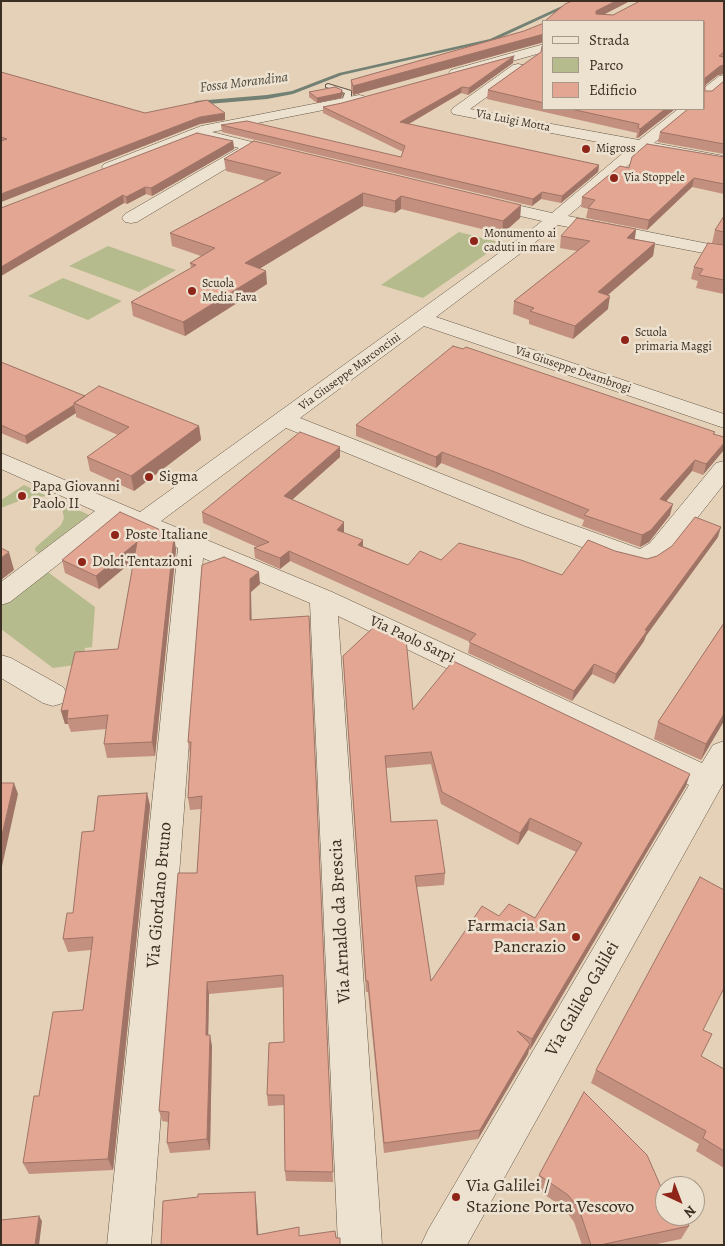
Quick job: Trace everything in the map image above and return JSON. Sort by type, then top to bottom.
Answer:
[{"type":"street","points":[[442,77],[542,49]]},
{"type":"street","name":"Via Luigi Motta","points":[[542,49],[458,110],[642,145]]},
{"type":"street","points":[[705,94],[724,79]]},
{"type":"street","points":[[92,174],[195,132],[369,96]]},
{"type":"street","name":"Via Giuseppe Marconcini","points":[[143,522],[286,420],[556,220],[642,145],[686,110]]},
{"type":"street","points":[[195,132],[301,158]]},
{"type":"street","points":[[642,145],[724,161]]},
{"type":"street","points":[[131,218],[253,146]]},
{"type":"street","points":[[473,200],[556,220],[724,252]]},
{"type":"street","name":"Via Giuseppe Deambrogi","points":[[422,319],[724,421]]},
{"type":"street","points":[[286,420],[534,520],[644,559],[659,550],[724,468]]},
{"type":"street","points":[[1,483],[11,464]]},
{"type":"street","name":"Via Paolo Sarpi","points":[[11,464],[191,544],[716,766]]},
{"type":"street","points":[[1,596],[113,509]]},
{"type":"street","name":"Via Giordano Bruno","points":[[129,1245],[191,544]]},
{"type":"street","name":"Via Arnaldo da Brescia","points":[[322,598],[360,1245]]},
{"type":"street","points":[[1,665],[53,695]]},
{"type":"street","name":"Via Galileo Galilei","points":[[443,1245],[716,766]]},
{"type":"lane","points":[[328,86],[349,92],[347,98],[351,101]]},
{"type":"green space","points":[[459,232],[502,243],[423,298],[381,285]]},
{"type":"green space","points":[[108,246],[176,270],[139,292],[69,266]]},
{"type":"green space","points":[[63,278],[122,301],[88,320],[28,296]]},
{"type":"green space","points":[[24,485],[47,496],[24,499],[1,508],[1,500]]},
{"type":"green space","points":[[65,504],[89,515],[39,553],[36,552],[36,547],[61,525],[64,518],[62,508]]},
{"type":"green space","points":[[41,567],[95,607],[92,647],[85,648],[82,664],[53,668],[1,629],[1,600]]},
{"type":"building","points":[[572,1],[616,1],[596,11],[596,14],[613,15],[640,1],[724,1],[724,52],[719,56],[724,57],[724,65],[705,78],[705,20],[546,20],[565,4]]},
{"type":"building","points":[[542,24],[542,35],[353,86],[351,80],[524,31]]},
{"type":"building","points":[[542,46],[542,103],[488,90],[541,52]]},
{"type":"building","points":[[514,56],[469,88],[462,87],[400,122],[599,165],[562,196],[542,192],[533,199],[221,125],[247,121],[401,157],[405,146],[323,107]]},
{"type":"building","points":[[1,72],[145,113],[207,100],[225,113],[200,117],[1,194],[1,141],[7,139],[1,137]]},
{"type":"building","points":[[724,81],[724,144],[660,132],[687,110],[705,110],[705,91],[712,91]]},
{"type":"building","points":[[335,87],[342,90],[341,93],[317,98],[309,92]]},
{"type":"building","points":[[576,110],[664,110],[640,129],[638,128],[639,124]]},
{"type":"building","points":[[197,133],[233,141],[151,188],[145,187],[126,197],[123,195],[1,267],[1,208]]},
{"type":"building","points":[[254,141],[521,205],[503,221],[401,196],[395,201],[363,193],[245,263],[266,271],[183,322],[131,302],[196,265],[190,263],[215,248],[170,233],[281,173],[224,159]]},
{"type":"building","points":[[647,144],[724,157],[724,184],[694,178],[649,220],[588,208],[595,200],[582,197],[620,166],[629,168],[632,157]]},
{"type":"building","points":[[724,216],[724,232],[715,230]]},
{"type":"building","points":[[577,218],[636,229],[627,238],[655,243],[598,292],[610,296],[575,326],[530,311],[534,308],[514,301],[590,241],[561,236]]},
{"type":"building","points":[[708,243],[724,245],[724,280],[699,275],[703,269],[694,267]]},
{"type":"building","points":[[453,346],[463,349],[466,347],[715,432],[713,434],[724,437],[724,443],[706,464],[695,460],[660,499],[673,504],[651,530],[642,535],[584,515],[589,510],[495,472],[442,452],[436,457],[356,425]]},
{"type":"building","points":[[1,362],[85,396],[25,436],[1,425]]},
{"type":"building","points":[[99,386],[199,426],[131,476],[87,457],[129,427],[74,403]]},
{"type":"building","points":[[300,432],[340,447],[284,496],[344,522],[337,530],[363,540],[358,545],[408,565],[420,551],[441,560],[459,543],[521,560],[562,575],[588,540],[615,551],[647,559],[657,556],[672,546],[695,517],[721,527],[645,630],[647,631],[616,674],[594,664],[574,691],[469,642],[476,634],[289,551],[280,558],[254,548],[269,542],[202,512]]},
{"type":"building","points":[[120,512],[174,536],[152,742],[104,744],[108,715],[67,719],[68,710],[61,711],[75,652],[118,649],[137,542],[96,576],[62,560]]},
{"type":"building","points":[[1,548],[9,552],[1,558]]},
{"type":"building","points":[[224,557],[259,572],[250,579],[250,620],[309,616],[333,1172],[285,1171],[284,1095],[267,1095],[269,1043],[284,1042],[283,975],[207,982],[206,1035],[210,1035],[207,1139],[167,1143],[169,1112],[159,1111],[178,873],[197,873],[202,796],[188,798],[191,742],[188,742],[202,565]]},
{"type":"building","points":[[724,623],[724,714],[706,744],[658,722]]},
{"type":"building","points":[[376,625],[406,639],[413,710],[453,661],[690,774],[532,1039],[517,1031],[530,1044],[480,1130],[384,1143],[368,981],[366,981],[343,656]],"holes":[[[431,752],[442,792],[520,833],[530,818],[582,843],[535,918],[509,904],[499,916],[482,906],[431,981],[415,876],[445,873],[437,820],[391,822],[385,756]]]},
{"type":"building","points":[[1,783],[14,783],[1,839]]},
{"type":"building","points":[[147,793],[108,1159],[23,1163],[34,1096],[39,1096],[53,1012],[83,1010],[93,937],[63,939],[67,913],[73,913],[82,832],[94,831],[98,796]]},
{"type":"building","points":[[700,877],[724,890],[724,988],[703,1030],[712,1034],[701,1056],[724,1069],[724,1151],[703,1138],[706,1131],[596,1070]]},
{"type":"building","points":[[584,1092],[647,1155],[656,1176],[655,1226],[689,1226],[600,1245],[591,1245],[579,1209],[568,1195],[539,1175]]},
{"type":"building","points":[[255,1192],[257,1235],[299,1227],[299,1236],[335,1231],[336,1238],[340,1238],[340,1245],[161,1245],[163,1201],[198,1197],[198,1194]]},
{"type":"building","points":[[39,1216],[35,1245],[1,1245],[1,1220]]},
{"type":"waterway","name":"Fossa Morandina","points":[[196,103],[267,97],[293,92],[341,74],[491,40],[577,1]]},
{"type":"place","name":"Migross","points":[[586,149]]},
{"type":"place","name":"Via Stoppele","points":[[614,178]]},
{"type":"place","name":"Monumento ai caduti in mare","points":[[474,241]]},
{"type":"place","name":"Scuola Media Fava","points":[[192,291]]},
{"type":"place","name":"Scuola primaria Maggi","points":[[625,340]]},
{"type":"place","name":"Sigma","points":[[149,477]]},
{"type":"place","name":"Papa Giovanni Paolo II","points":[[22,496]]},
{"type":"place","name":"Poste Italiane","points":[[115,535]]},
{"type":"place","name":"Dolci Tentazioni","points":[[82,562]]},
{"type":"place","name":"Farmacia San Pancrazio","points":[[576,937]]},
{"type":"place","name":"Via Galilei / Stazione Porta Vescovo","points":[[456,1197]]}]
